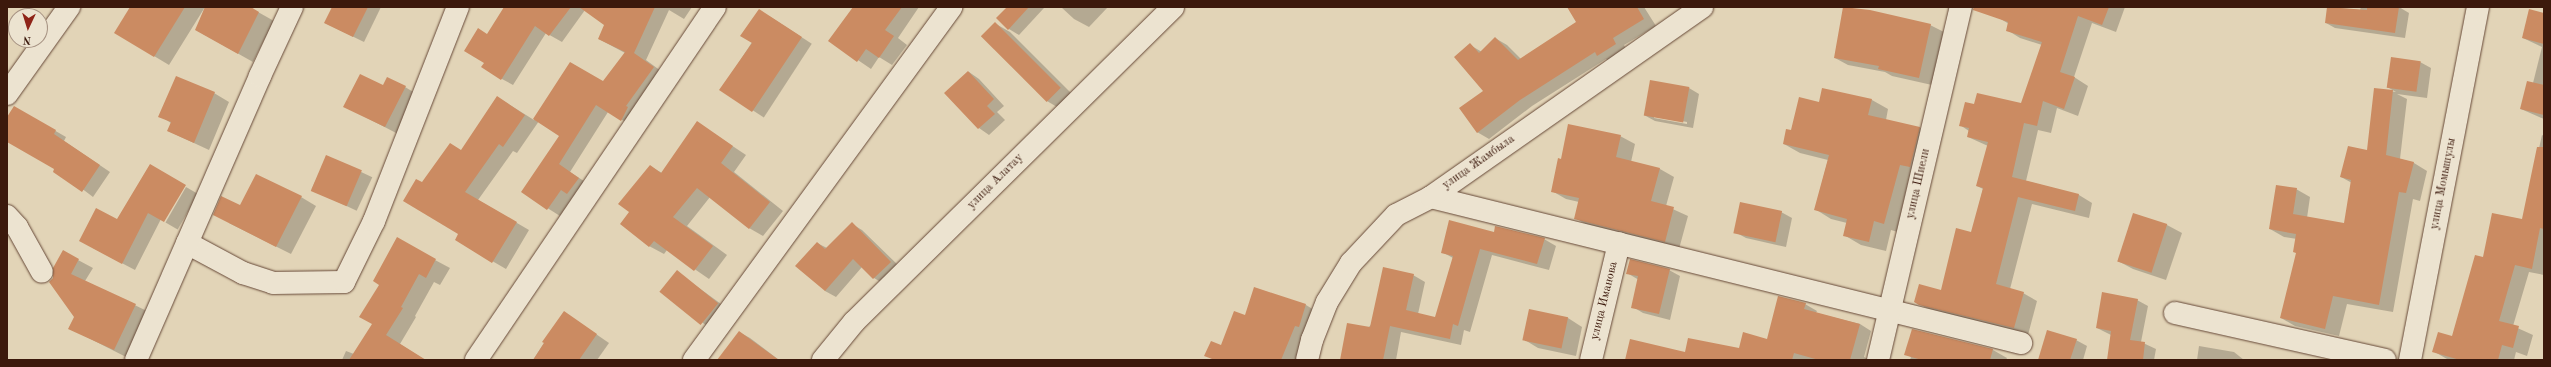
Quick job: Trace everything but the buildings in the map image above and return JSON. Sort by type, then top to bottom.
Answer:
[{"type":"street","points":[[7,94],[69,7]]},
{"type":"street","points":[[136,360],[292,7]]},
{"type":"street","points":[[187,243],[243,273],[272,284],[344,282],[374,221],[458,7]]},
{"type":"street","points":[[476,360],[715,7]]},
{"type":"street","points":[[694,360],[951,7]]},
{"type":"street","name":"улица Алатау","points":[[823,360],[854,322],[1173,7]]},
{"type":"street","name":"улица Жамбыла","points":[[1307,360],[1312,340],[1327,302],[1351,263],[1396,215],[1431,196],[1702,7]]},
{"type":"street","name":"улица Шиели","points":[[1878,360],[1961,7]]},
{"type":"street","name":"улица Момышулы","points":[[2410,360],[2478,7]]},
{"type":"street","points":[[1431,196],[1890,309],[2021,343]]},
{"type":"street","points":[[7,216],[17,227],[42,272]]},
{"type":"street","name":"улица Иманова","points":[[1591,360],[1619,243]]},
{"type":"street","points":[[2175,313],[2385,360]]}]
